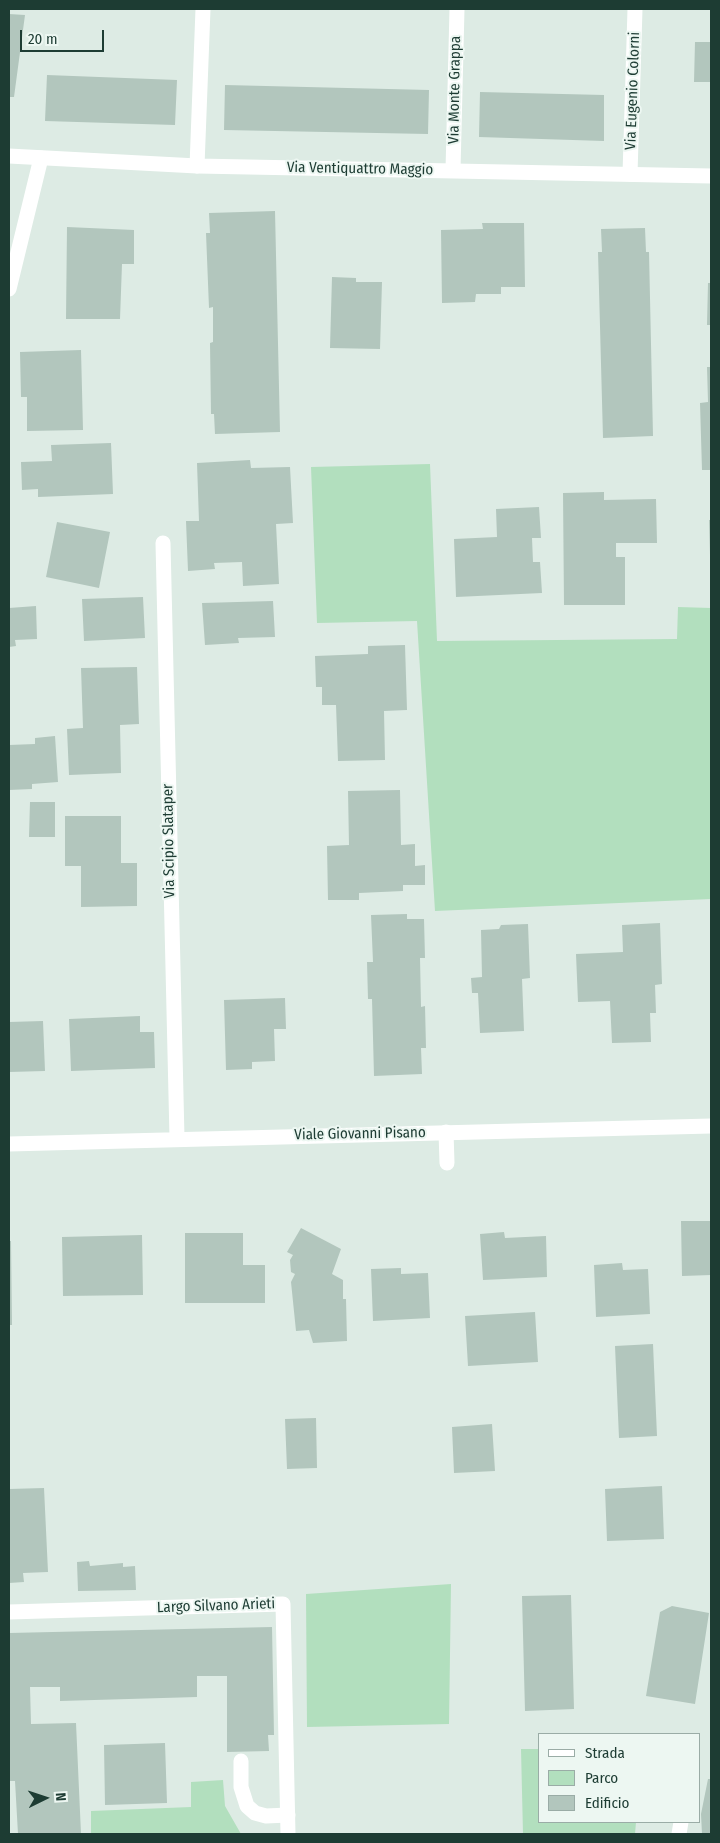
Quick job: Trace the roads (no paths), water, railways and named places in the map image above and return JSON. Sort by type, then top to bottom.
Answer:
[{"type":"street","points":[[197,166],[202,9]]},
{"type":"street","name":"Via Monte Grappa","points":[[454,170],[457,9]]},
{"type":"street","name":"Via Eugenio Colorni","points":[[630,174],[635,9]]},
{"type":"street","name":"Via Ventiquattro Maggio","points":[[9,156],[197,166],[711,176]]},
{"type":"street","points":[[9,290],[42,158]]},
{"type":"street","name":"Via Scipio Slataper","points":[[163,543],[176,1138]]},
{"type":"street","name":"Viale Giovanni Pisano","points":[[9,1144],[176,1138],[711,1126]]},
{"type":"street","points":[[446,1132],[447,1163]]},
{"type":"street","name":"Largo Silvano Arieti","points":[[9,1612],[284,1604],[288,1834]]},
{"type":"street","points":[[240,1761],[241,1787],[247,1806],[255,1812],[266,1816],[288,1815]]}]
